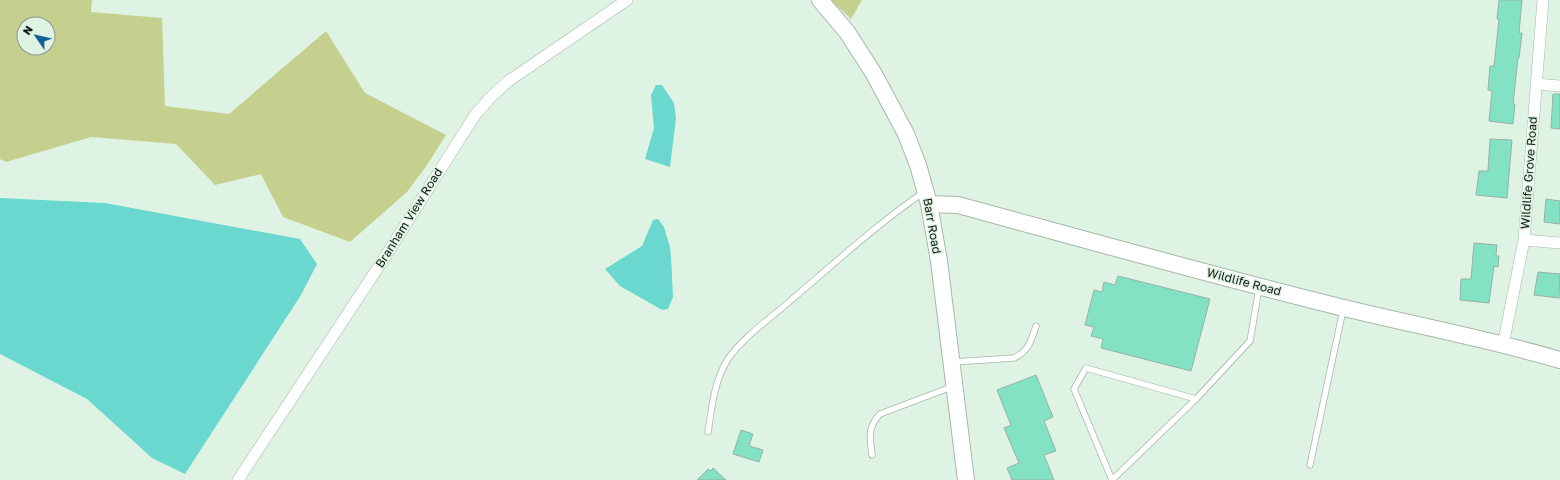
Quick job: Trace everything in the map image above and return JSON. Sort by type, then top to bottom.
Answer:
[{"type":"street","name":"Branham View Road","points":[[238,480],[385,257],[475,115],[507,82],[627,0]]},
{"type":"street","name":"Barr Road","points":[[820,0],[847,32],[874,74],[906,134],[918,165],[927,197],[939,261],[966,480]]},
{"type":"street","name":"Wildlife Grove Road","points":[[1503,345],[1524,240],[1543,0]]},
{"type":"street","points":[[1536,84],[1560,86]]},
{"type":"street","name":"Wildlife Road","points":[[927,197],[1260,287],[1560,360]]},
{"type":"street","points":[[1524,240],[1560,243]]},
{"type":"lane","points":[[708,432],[716,388],[722,371],[729,358],[746,340],[902,206],[927,197]]},
{"type":"lane","points":[[1196,399],[1086,368],[1074,389],[1112,480],[1196,399],[1250,341],[1260,287]]},
{"type":"lane","points":[[1310,465],[1343,307]]},
{"type":"lane","points":[[951,363],[1014,358],[1022,354],[1029,346],[1036,326]]},
{"type":"lane","points":[[872,455],[870,433],[874,420],[880,414],[954,386]]},
{"type":"green space","points":[[0,0],[92,0],[91,12],[162,18],[165,106],[229,114],[326,31],[365,93],[446,135],[427,165],[407,192],[350,242],[283,217],[261,174],[215,185],[176,144],[91,137],[6,162],[0,159]]},
{"type":"green space","points":[[831,0],[862,0],[851,19]]},
{"type":"water","points":[[656,85],[662,85],[674,103],[676,118],[670,167],[645,159],[654,128],[651,95]]},
{"type":"water","points":[[0,198],[105,203],[300,239],[317,264],[301,295],[185,474],[152,458],[87,399],[0,354]]},
{"type":"water","points":[[658,219],[664,227],[670,247],[673,297],[668,309],[662,310],[620,286],[605,269],[642,246],[653,220]]},
{"type":"building","points":[[1499,0],[1522,0],[1519,33],[1522,33],[1513,104],[1515,104],[1513,124],[1489,121],[1492,91],[1488,90],[1490,66],[1494,66],[1499,19],[1497,19]]},
{"type":"building","points":[[1553,94],[1560,94],[1560,129],[1551,128]]},
{"type":"building","points":[[1490,139],[1512,140],[1507,198],[1476,195],[1479,171],[1488,171]]},
{"type":"building","points":[[1546,199],[1560,201],[1560,224],[1544,222]]},
{"type":"building","points":[[1474,243],[1497,245],[1496,256],[1499,256],[1498,267],[1494,266],[1489,303],[1460,300],[1461,279],[1471,279]]},
{"type":"building","points":[[1538,272],[1560,274],[1559,298],[1534,295]]},
{"type":"building","points":[[1118,276],[1210,299],[1191,371],[1101,348],[1103,339],[1091,336],[1094,327],[1085,325],[1094,290],[1102,292],[1104,282],[1115,285]]},
{"type":"building","points":[[1036,375],[1053,417],[1044,421],[1056,451],[1044,455],[1054,480],[1012,480],[1007,468],[1019,463],[1004,428],[1011,425],[997,390]]},
{"type":"building","points":[[741,430],[753,434],[749,446],[763,450],[759,462],[733,454]]},
{"type":"building","points":[[713,468],[726,480],[697,480],[708,469],[711,471]]}]
